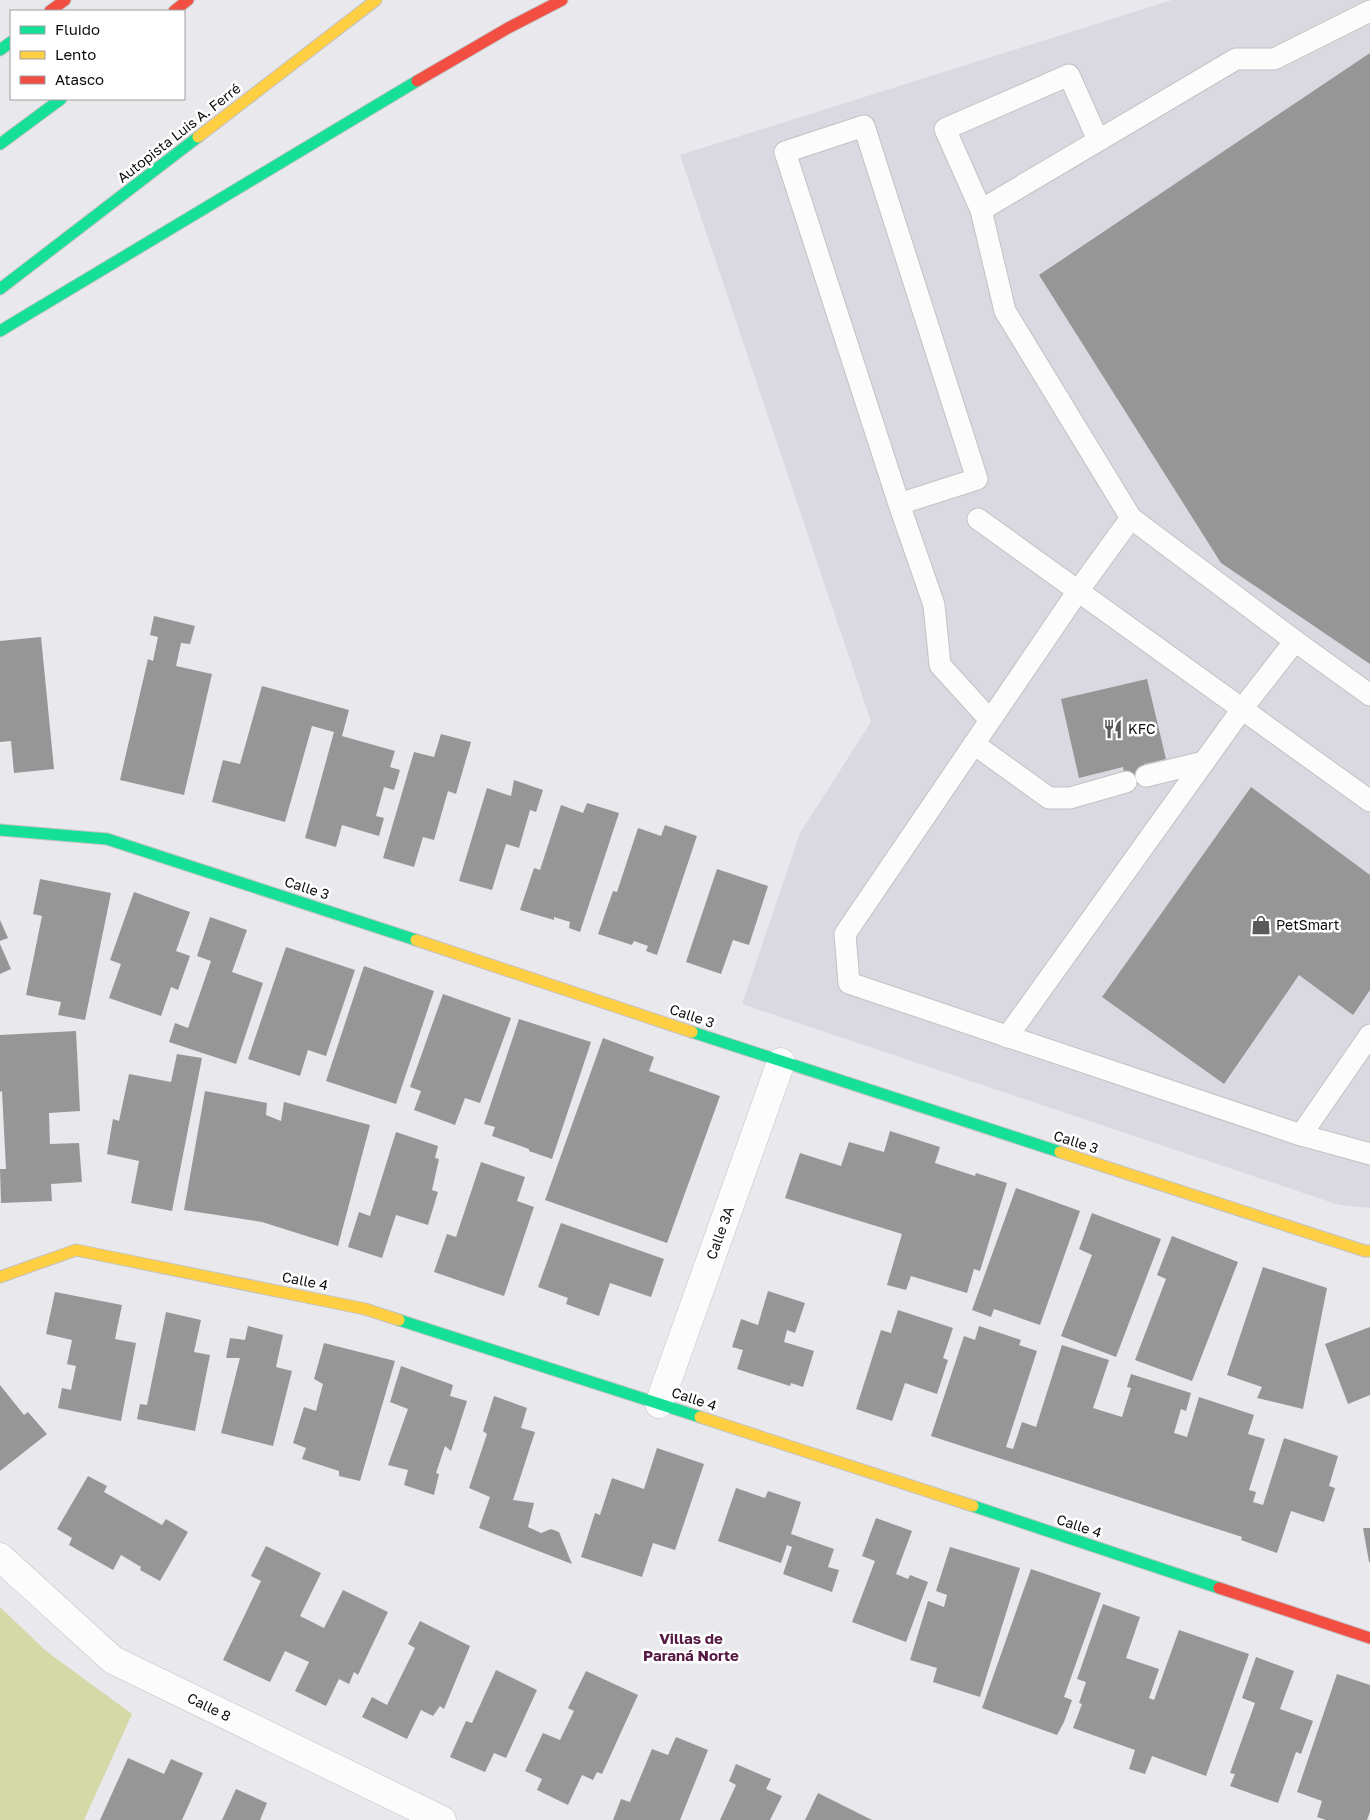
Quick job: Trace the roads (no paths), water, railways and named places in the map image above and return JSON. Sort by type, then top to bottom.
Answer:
[{"type":"main road","points":[[51,10],[65,0]]},
{"type":"main road","points":[[175,10],[188,0]]},
{"type":"main road","name":"Autopista Luis A. Ferré","points":[[0,289],[376,0]]},
{"type":"main road","points":[[0,331],[315,140],[508,28],[562,0]]},
{"type":"main road","points":[[0,144],[60,100]]},
{"type":"main road","name":"Calle 3","points":[[0,830],[107,839],[387,930],[781,1062],[1355,1248],[1370,1251]]},
{"type":"main road","name":"Calle 4","points":[[0,1277],[76,1250],[365,1309],[1370,1638]]},
{"type":"street","name":"Calle 3A","points":[[659,1404],[781,1062]]},
{"type":"street","name":"Calle 8","points":[[0,1557],[114,1660],[442,1820]]},
{"type":"lane","points":[[981,210],[1236,59],[1274,59],[1370,11]]},
{"type":"lane","points":[[1098,140],[1069,75],[945,129],[981,210],[1004,311],[1131,518],[1370,695]]},
{"type":"lane","points":[[899,504],[977,478],[864,126],[785,152],[899,504],[934,605],[940,665],[990,720]]},
{"type":"lane","points":[[1131,518],[1078,591],[845,934],[849,983],[1301,1135],[1370,1154]]},
{"type":"lane","points":[[978,519],[1370,801]]},
{"type":"lane","points":[[1007,1037],[1242,709],[1295,641]]},
{"type":"lane","points":[[974,744],[1048,798],[1070,798],[1126,782]]},
{"type":"lane","points":[[1146,776],[1204,762]]},
{"type":"lane","points":[[1301,1135],[1370,1035]]},
{"type":"place","name":"KFC","points":[[1113,729]]},
{"type":"place","name":"PetSmart","points":[[1261,925]]},
{"type":"district","name":"Villas de Paraná Norte","points":[[691,1648]]}]
